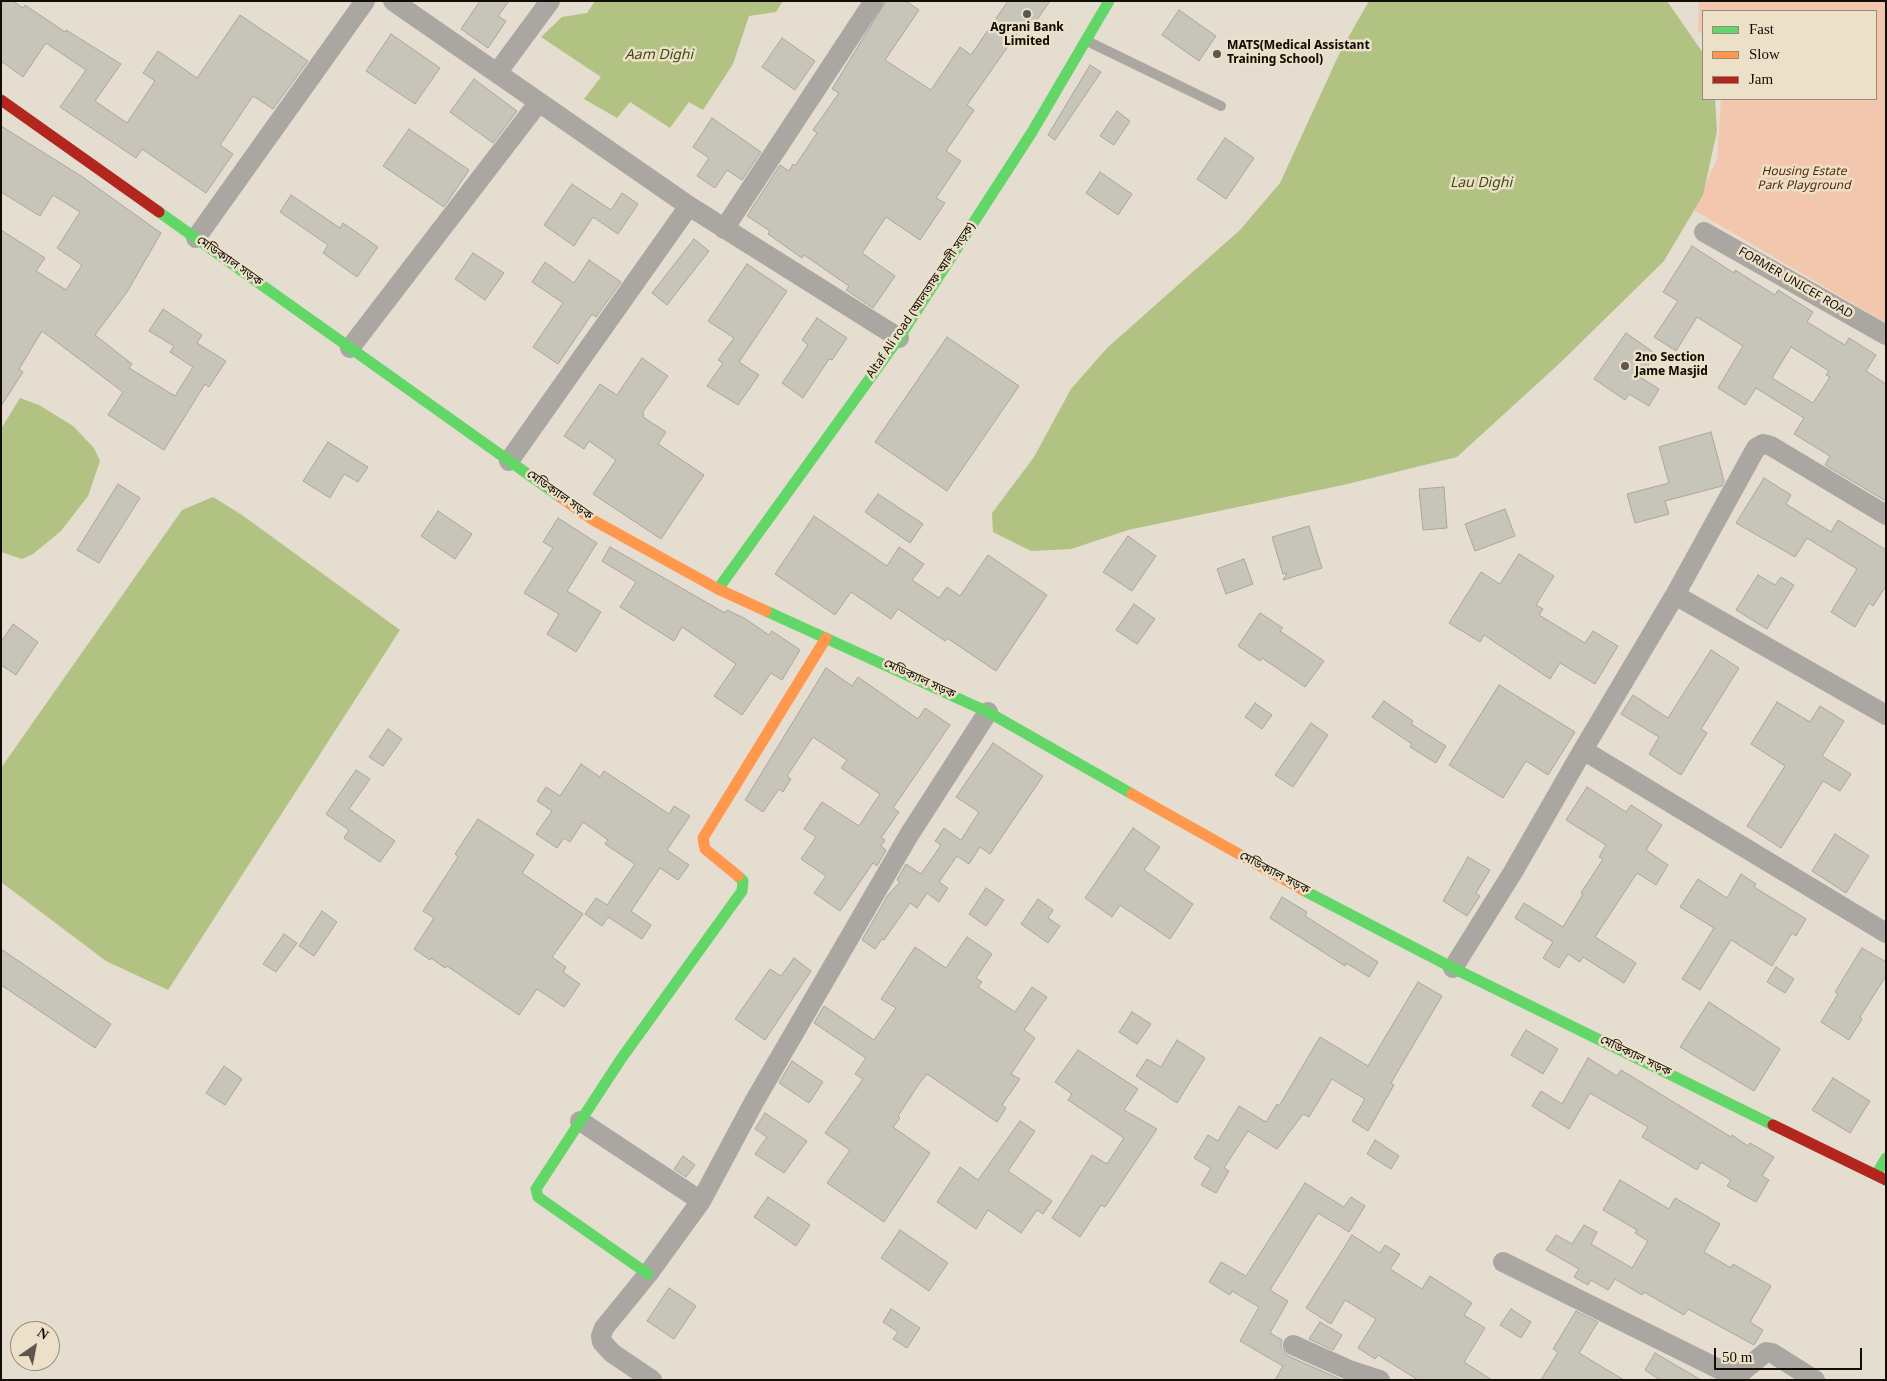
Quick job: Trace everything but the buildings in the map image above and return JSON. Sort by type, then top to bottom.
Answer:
[{"type":"main road","name":"Altaf Ali road (আলতাফ আলী সড়ক)","points":[[718,589],[899,338],[1032,132],[1107,2]]},
{"type":"main road","name":"মেডিক্যাল সড়ক","points":[[1,100],[593,520],[718,589],[988,712],[1265,870],[1453,968],[1881,1177]]},
{"type":"main road","points":[[648,1274],[536,1195],[538,1185],[621,1059],[742,891],[743,881],[705,849],[704,838],[826,638]]},
{"type":"main road","points":[[1881,1177],[1886,1158]]},
{"type":"street","points":[[196,238],[365,1]]},
{"type":"street","points":[[393,1],[689,206],[899,338]]},
{"type":"street","points":[[497,73],[550,1]]},
{"type":"street","points":[[724,229],[874,1]]},
{"type":"street","points":[[350,348],[539,102]]},
{"type":"street","points":[[509,460],[689,206]]},
{"type":"street","name":"FORMER UNICEF ROAD","points":[[1704,232],[1886,335]]},
{"type":"street","points":[[1453,968],[1513,872],[1674,595],[1756,448],[1763,444],[1771,446],[1886,515]]},
{"type":"street","points":[[1674,595],[1886,715]]},
{"type":"street","points":[[652,1380],[612,1352],[602,1342],[601,1336],[604,1328],[648,1274],[701,1201],[754,1102],[909,835],[988,712]]},
{"type":"street","points":[[1583,750],[1886,933]]},
{"type":"street","points":[[580,1121],[701,1201]]},
{"type":"street","points":[[1503,1262],[1729,1374],[1738,1375],[1766,1352],[1772,1353],[1815,1380]]},
{"type":"street","points":[[1293,1346],[1349,1370],[1380,1380]]},
{"type":"lane","points":[[1086,41],[1221,106]]},
{"type":"green space","name":"Housing Estate Park Playground","points":[[1699,1],[1886,1],[1886,323],[1694,210],[1717,159],[1721,100],[1877,100],[1877,10],[1702,10],[1702,35],[1698,29]]},
{"type":"water","name":"Aam Dighi","points":[[595,1],[783,1],[776,12],[749,16],[733,64],[703,110],[689,102],[670,128],[630,102],[617,118],[584,99],[601,77],[541,37],[562,17],[587,13]]},
{"type":"water","name":"Lau Dighi","points":[[1369,1],[1667,1],[1702,52],[1702,100],[1715,100],[1717,131],[1703,195],[1664,261],[1561,362],[1457,457],[1343,485],[1128,530],[1071,549],[1031,551],[993,532],[992,513],[1034,457],[1071,389],[1107,348],[1240,230],[1280,183],[1341,50]]},
{"type":"water","points":[[20,398],[39,405],[73,426],[94,448],[100,461],[88,496],[61,531],[33,554],[22,559],[1,552],[1,429]]},
{"type":"water","points":[[213,497],[242,515],[400,630],[168,990],[106,961],[1,882],[1,768],[182,510]]},
{"type":"traffic: fast","points":[[718,589],[899,338],[1032,132],[1109,1]]},
{"type":"traffic: fast","points":[[159,212],[560,497]]},
{"type":"traffic: fast","points":[[766,611],[988,712],[1132,794]]},
{"type":"traffic: fast","points":[[648,1274],[538,1197],[536,1189],[621,1059],[742,891],[743,881],[738,876]]},
{"type":"traffic: fast","points":[[1303,890],[1453,968],[1773,1125]]},
{"type":"traffic: fast","points":[[1876,1175],[1886,1158]]},
{"type":"traffic: slow","points":[[560,497],[593,520],[718,589],[766,611]]},
{"type":"traffic: slow","points":[[738,876],[705,849],[703,838],[826,638]]},
{"type":"traffic: slow","points":[[1132,794],[1303,890]]},
{"type":"traffic: jam","points":[[1,100],[159,212]]},
{"type":"traffic: jam","points":[[1773,1125],[1886,1180]]},
{"type":"place","name":"Agrani Bank Limited","points":[[1027,14]]},
{"type":"place","name":"MATS(Medical Assistant Training School)","points":[[1217,54]]},
{"type":"place","name":"2no Section Jame Masjid","points":[[1625,366]]}]
